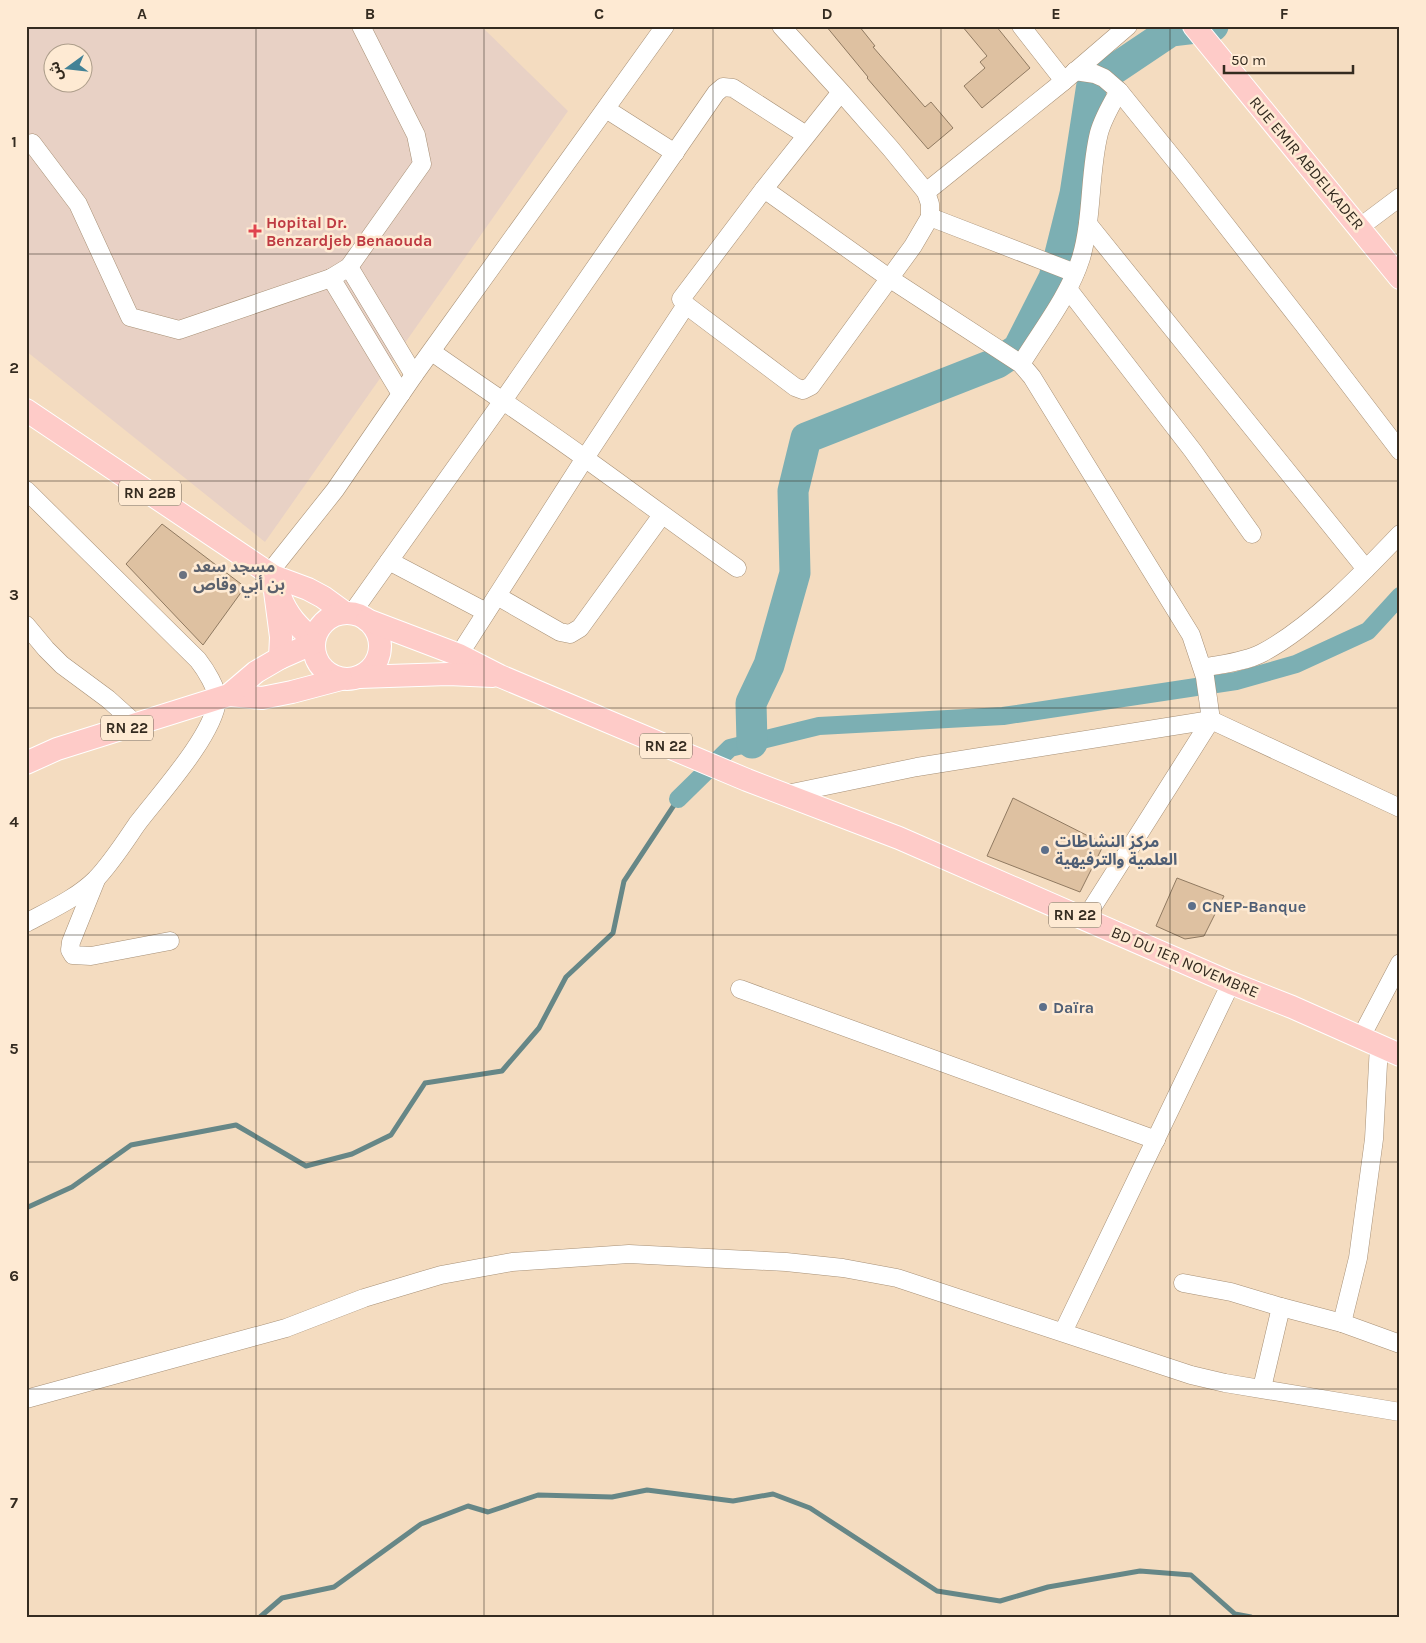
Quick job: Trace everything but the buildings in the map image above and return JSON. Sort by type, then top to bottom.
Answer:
[{"type":"main road","name":"RUE EMIR ABDELKADER","points":[[1194,26],[1400,278]]},
{"type":"main road","name":"RN 22B","points":[[26,410],[271,575],[308,589],[354,616]]},
{"type":"main road","points":[[271,575],[284,609],[314,642]]},
{"type":"main road","points":[[271,575],[281,637],[280,658]]},
{"type":"main road","points":[[334,616],[354,616],[374,627],[380,646],[379,656],[367,672],[350,678],[326,672],[318,662],[315,653],[314,642],[318,630],[334,616]]},
{"type":"main road","name":"RN 22","points":[[354,616],[459,655],[500,676]]},
{"type":"main road","name":"RN 22","points":[[26,763],[57,750],[223,697],[256,672],[314,642]]},
{"type":"main road","name":"RN 22","points":[[223,697],[262,698],[350,678],[448,674],[500,676]]},
{"type":"main road","name":"BD DU 1ER NOVEMBRE","points":[[500,676],[747,780],[899,838],[1400,1055]]},
{"type":"street","points":[[32,143],[78,204],[130,317],[179,330],[331,278],[350,268],[422,164],[416,135],[361,26]]},
{"type":"street","points":[[271,575],[335,490],[414,374],[432,352],[665,26]]},
{"type":"street","points":[[781,26],[841,92],[926,192],[930,204],[930,217],[913,246],[811,386],[803,390],[795,388],[686,305],[681,299],[764,189],[841,92]]},
{"type":"street","points":[[1021,26],[1075,75],[1095,74],[1115,88],[1182,169],[1400,451]]},
{"type":"street","points":[[926,192],[1075,75],[1128,26]]},
{"type":"street","points":[[354,616],[389,561],[502,402],[716,93],[723,87],[733,88],[806,135]]},
{"type":"street","points":[[1013,359],[1085,241],[1100,132],[1115,88]]},
{"type":"street","points":[[606,109],[675,153]]},
{"type":"street","points":[[764,189],[889,278],[1013,359],[1032,377],[1184,620],[1191,635],[1204,673],[1211,720],[1085,919]]},
{"type":"street","points":[[1360,227],[1400,197]]},
{"type":"street","points":[[930,217],[1064,273],[1252,534]]},
{"type":"street","points":[[1088,224],[1366,569]]},
{"type":"street","points":[[350,268],[414,374]]},
{"type":"street","points":[[331,278],[401,394]]},
{"type":"street","points":[[459,655],[686,305]]},
{"type":"street","points":[[432,352],[585,458],[737,568]]},
{"type":"street","points":[[26,490],[198,660],[223,697],[208,728],[186,761],[96,880],[74,897],[26,923]]},
{"type":"street","points":[[497,596],[560,632],[570,634],[580,628],[662,515]]},
{"type":"street","points":[[1204,673],[1260,654],[1288,637],[1322,610],[1400,534]]},
{"type":"street","points":[[389,561],[486,612]]},
{"type":"street","points":[[26,624],[62,665],[108,699],[137,725]]},
{"type":"street","points":[[787,794],[917,767],[1211,720],[1400,808]]},
{"type":"street","points":[[96,880],[71,942],[70,950],[73,955],[91,956],[170,941]]},
{"type":"street","points":[[1342,1324],[1358,1258],[1372,1148],[1370,1041],[1400,962]]},
{"type":"street","points":[[1064,1332],[1231,983]]},
{"type":"street","points":[[740,989],[1156,1140]]},
{"type":"street","points":[[26,1399],[286,1328],[364,1298],[441,1275],[512,1262],[629,1254],[786,1262],[843,1268],[897,1278],[1192,1375],[1225,1383],[1400,1412]]},
{"type":"street","points":[[1183,1283],[1231,1292],[1342,1324],[1400,1344]]},
{"type":"street","points":[[1262,1388],[1281,1307]]},
{"type":"shaded area","name":"Hopital Dr. Benzardjeb Benaouda","points":[[26,26],[481,26],[568,111],[265,542],[26,351]]},
{"type":"waterway","points":[[752,743],[751,703],[769,665],[795,573],[793,491],[806,438],[997,363],[1018,349],[1054,278],[1075,194],[1092,84],[1171,31],[1213,26]]},
{"type":"waterway","points":[[678,799],[730,748],[819,726],[1003,716],[1236,681],[1296,664],[1368,631],[1400,596]]},
{"type":"waterway","points":[[26,1208],[72,1187],[131,1145],[236,1125],[306,1166],[352,1154],[391,1135],[425,1083],[502,1071],[539,1028],[566,977],[613,933],[624,881],[678,799]]},
{"type":"waterway","points":[[260,1617],[282,1598],[334,1587],[421,1524],[468,1506],[488,1512],[538,1495],[612,1497],[647,1490],[733,1501],[773,1494],[810,1508],[937,1591],[1000,1601],[1048,1587],[1140,1571],[1191,1575],[1235,1614],[1251,1617]]},
{"type":"place","name":"Hopital Dr. Benzardjeb Benaouda","points":[[255,231]]},
{"type":"place","name":"مسجد سعد بن أبي وقاص","points":[[183,575]]},
{"type":"place","name":"مركز النشاطات العلمية والترفيهية","points":[[1045,850]]},
{"type":"place","name":"CNEP-Banque","points":[[1192,906]]},
{"type":"place","name":"Daïra","points":[[1043,1007]]}]
